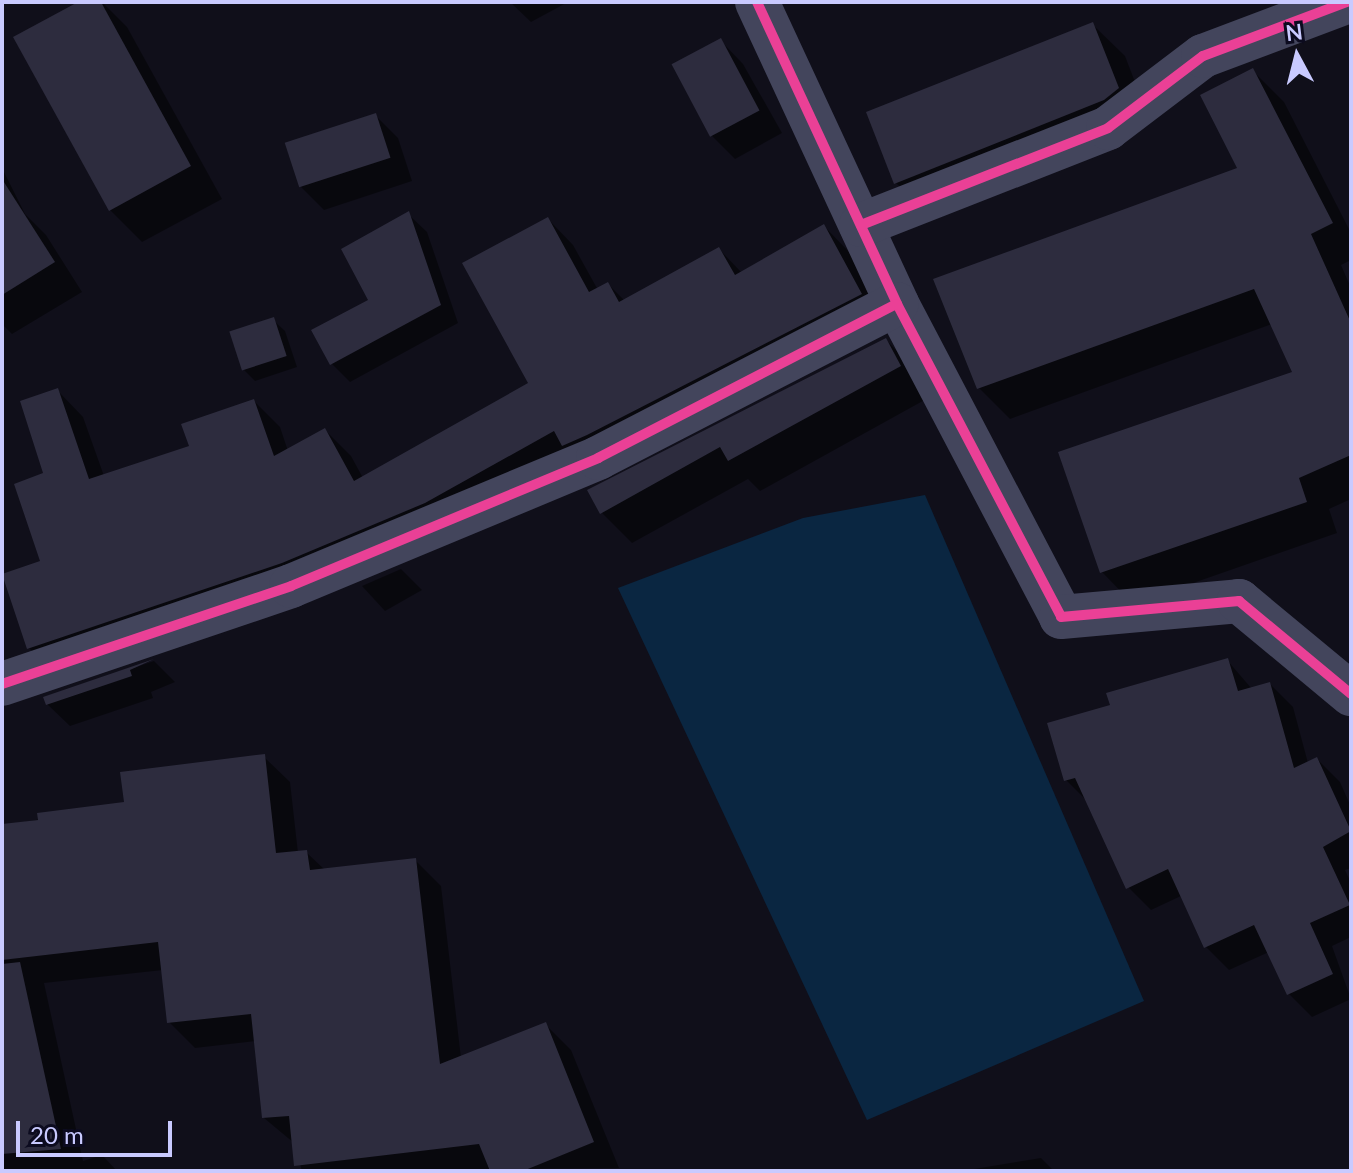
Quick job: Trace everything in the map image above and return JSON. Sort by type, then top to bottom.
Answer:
[{"type":"street","points":[[757,2],[897,304],[1061,617],[1239,601],[1351,694]]},
{"type":"street","points":[[861,225],[1108,128],[1203,56],[1347,2]]},
{"type":"street","points":[[2,684],[291,586],[598,458],[897,304]]},
{"type":"water","points":[[925,495],[1144,1001],[867,1120],[618,588],[803,518]]},
{"type":"building","points":[[78,2],[101,2],[191,166],[109,211],[13,37]]},
{"type":"building","points":[[1093,22],[1119,88],[1104,100],[894,184],[866,112]]},
{"type":"building","points":[[721,38],[759,110],[710,137],[672,64]]},
{"type":"building","points":[[1253,68],[1333,223],[1311,234],[1351,323],[1351,455],[1299,478],[1307,502],[1100,573],[1058,452],[1292,372],[1254,289],[977,389],[933,279],[1237,168],[1200,95]]},
{"type":"building","points":[[376,113],[391,158],[299,187],[285,143]]},
{"type":"building","points":[[2,179],[55,262],[2,295]]},
{"type":"building","points":[[409,211],[441,305],[330,365],[311,330],[368,300],[341,249]]},
{"type":"building","points":[[548,217],[589,292],[608,282],[619,302],[719,247],[735,275],[824,224],[862,294],[562,446],[554,431],[425,503],[282,563],[27,649],[2,574],[40,561],[14,484],[43,473],[20,401],[58,388],[89,479],[189,446],[181,424],[254,399],[274,456],[325,428],[354,481],[528,383],[462,263]]},
{"type":"building","points":[[274,317],[287,356],[242,371],[229,332]]},
{"type":"building","points":[[886,338],[901,366],[728,461],[720,447],[600,514],[587,490]]},
{"type":"building","points":[[1228,658],[1238,691],[1270,682],[1294,768],[1317,757],[1351,831],[1323,847],[1350,905],[1310,923],[1333,974],[1287,995],[1254,925],[1204,948],[1168,869],[1126,889],[1075,778],[1064,781],[1047,723],[1110,705],[1106,693]]},
{"type":"building","points":[[154,659],[130,670],[132,676],[46,705],[43,697]]},
{"type":"building","points":[[265,754],[276,853],[307,850],[310,870],[416,858],[440,1064],[546,1022],[594,1142],[523,1171],[490,1171],[479,1144],[294,1166],[289,1116],[262,1118],[251,1014],[167,1023],[158,942],[2,960],[2,824],[38,820],[37,813],[124,802],[120,772]]},
{"type":"building","points":[[20,962],[61,1149],[2,1154],[2,964]]},
{"type":"cycle path","points":[[757,2],[897,304],[1061,617],[1239,601],[1351,694]]},
{"type":"cycle path","points":[[861,225],[1108,128],[1203,56],[1347,2]]},
{"type":"cycle path","points":[[2,684],[291,586],[598,458],[897,304]]}]
